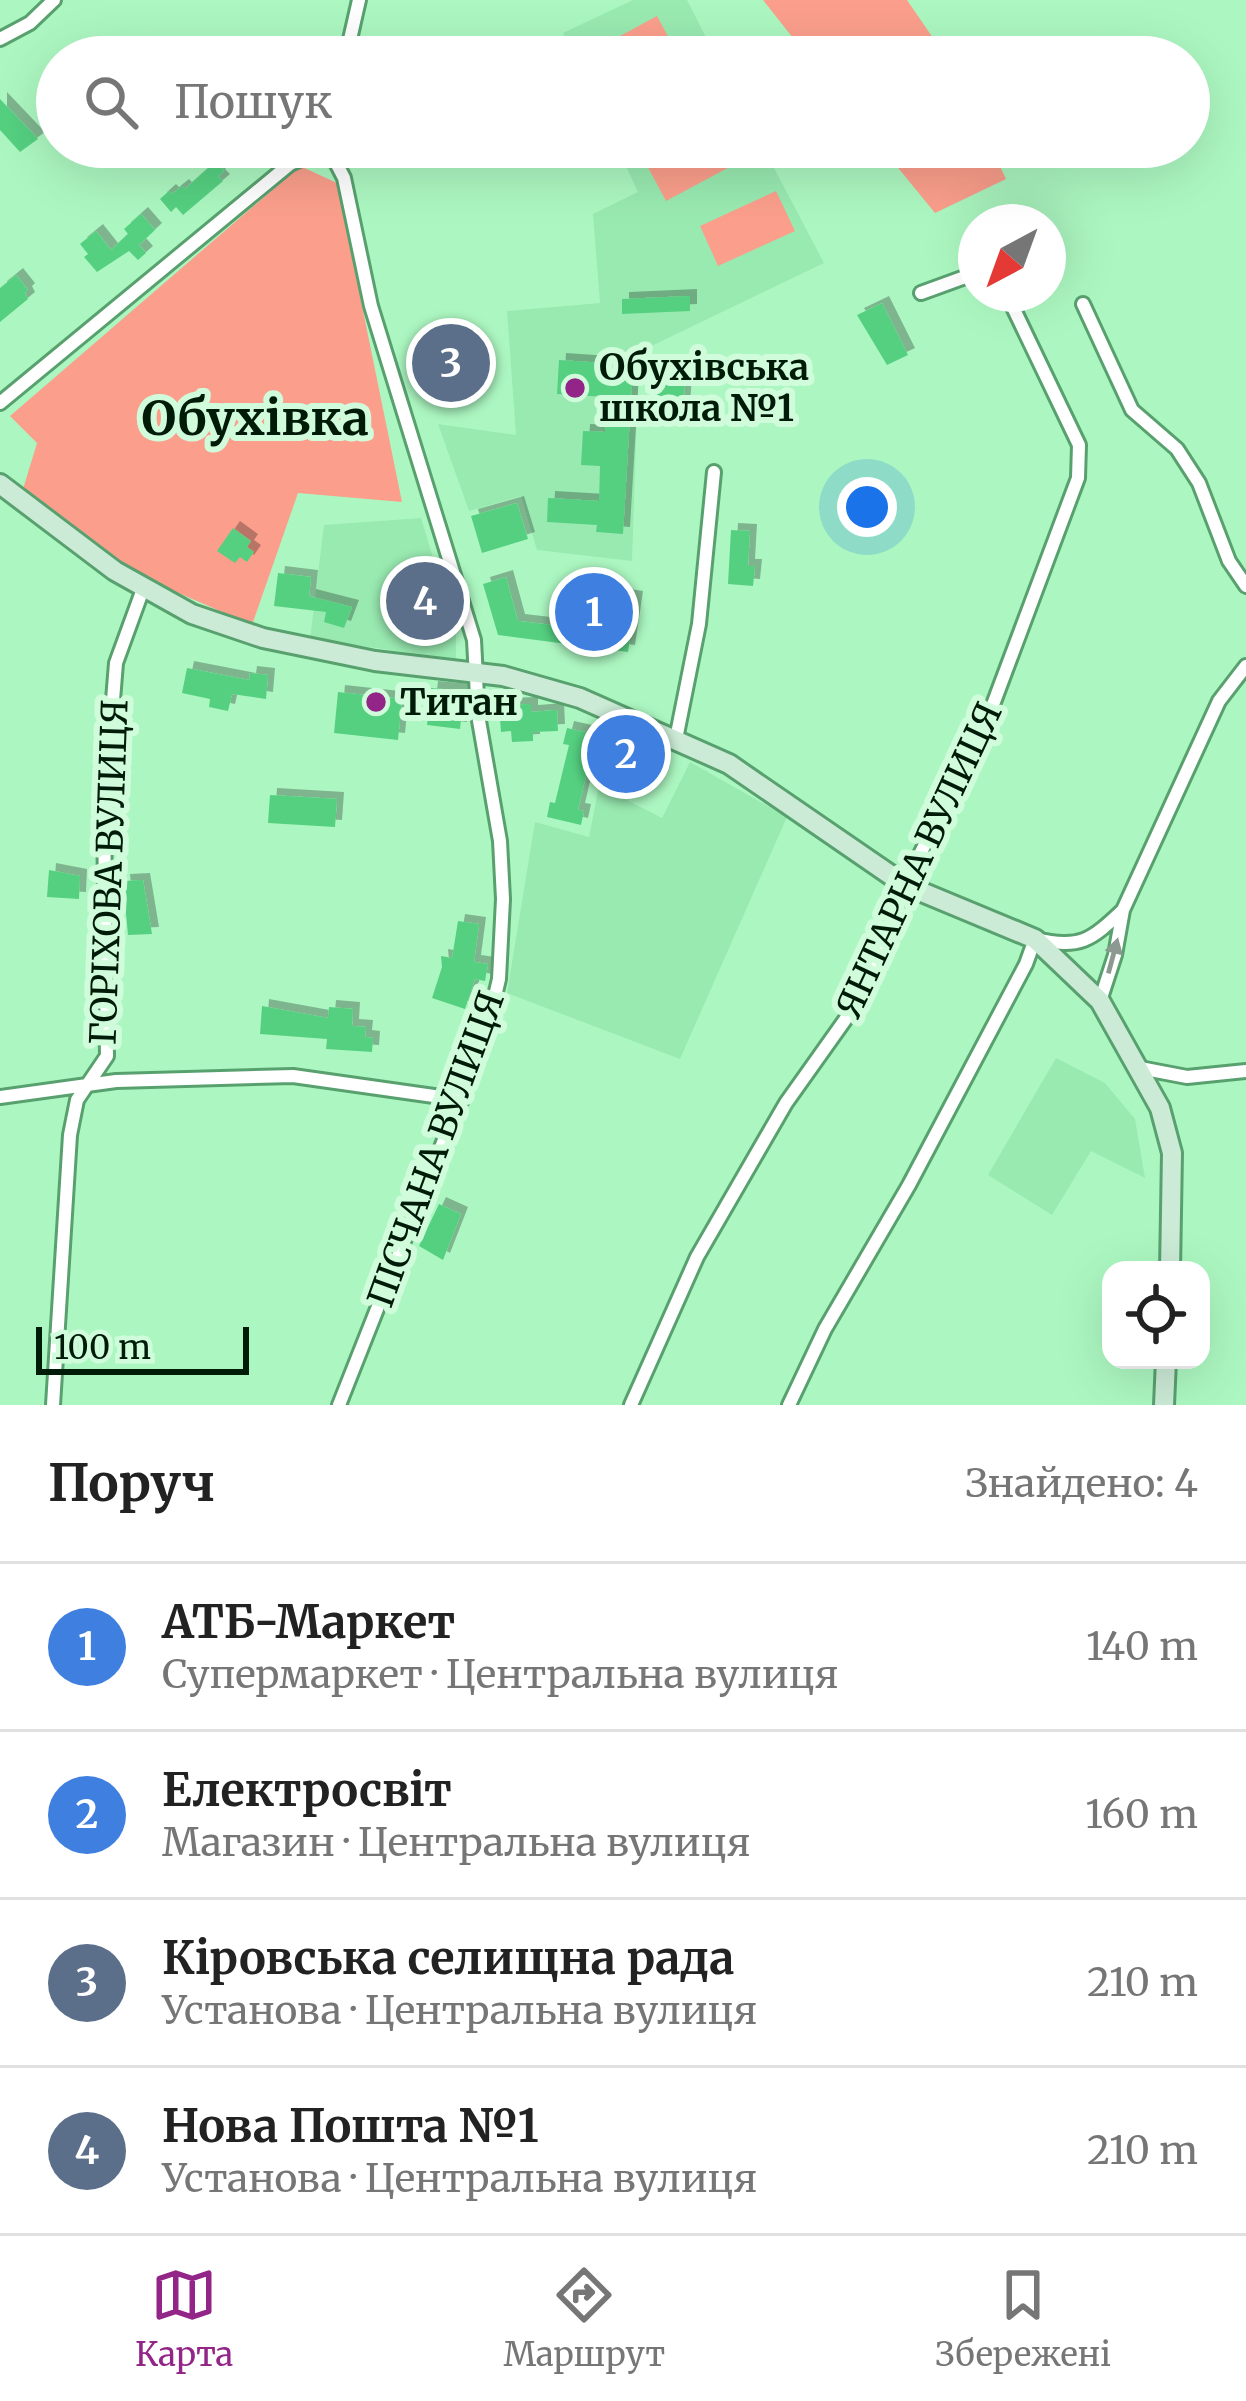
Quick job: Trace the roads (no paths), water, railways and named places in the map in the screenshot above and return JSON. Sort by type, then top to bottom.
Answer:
[{"type":"street","points":[[0,39],[43,13],[53,0]]},
{"type":"street","points":[[351,36],[359,0]]},
{"type":"street","name":"ПІСЧАНА ВУЛИЦЯ","points":[[0,403],[285,168]]},
{"type":"street","name":"ПІСЧАНА ВУЛИЦЯ","points":[[339,168],[371,306],[474,640],[500,841],[503,915],[499,979],[485,1034],[339,1405]]},
{"type":"street","points":[[921,292],[958,280]]},
{"type":"street","points":[[1083,304],[1132,410],[1178,449],[1199,483],[1229,561],[1246,586]]},
{"type":"street","name":"ЯНТАРНА ВУЛИЦЯ","points":[[631,1405],[697,1257],[787,1103],[867,989],[905,885],[991,710],[1078,478],[1079,446],[1015,312]]},
{"type":"street","points":[[676,739],[700,624],[714,472]]},
{"type":"street","points":[[0,484],[143,589],[192,614],[263,638],[375,661],[544,686],[728,764],[905,885],[1035,939],[1066,945],[1093,938],[1124,910]]},
{"type":"street","name":"ГОРІХОВА ВУЛИЦЯ","points":[[53,1405],[70,1135],[76,1100],[107,1056],[104,811],[116,663],[143,589]]},
{"type":"street","points":[[1100,1000],[1124,910],[1219,700],[1246,666]]},
{"type":"street","points":[[1035,939],[1100,1000],[1160,1108],[1172,1153],[1170,1261]]},
{"type":"street","points":[[789,1405],[825,1329],[952,1104],[1035,939]]},
{"type":"street","points":[[1140,1068],[1187,1077],[1246,1071]]},
{"type":"street","name":"ГОРІХОВА ВУЛИЦЯ","points":[[0,1097],[90,1084],[293,1076],[462,1100]]},
{"type":"street","points":[[1164,1405],[1166,1369]]},
{"type":"place","name":"Кіровська селищна рада","points":[[451,363]]},
{"type":"place","name":"Обухівська школа №1","points":[[575,388]]},
{"type":"place","name":"Нова Пошта №1","points":[[425,601]]},
{"type":"place","name":"АТБ-Маркет","points":[[594,612]]},
{"type":"place","name":"Титан","points":[[376,702]]},
{"type":"place","name":"Електросвіт","points":[[626,754]]},
{"type":"district","name":"Обухівка","points":[[255,418]]}]
